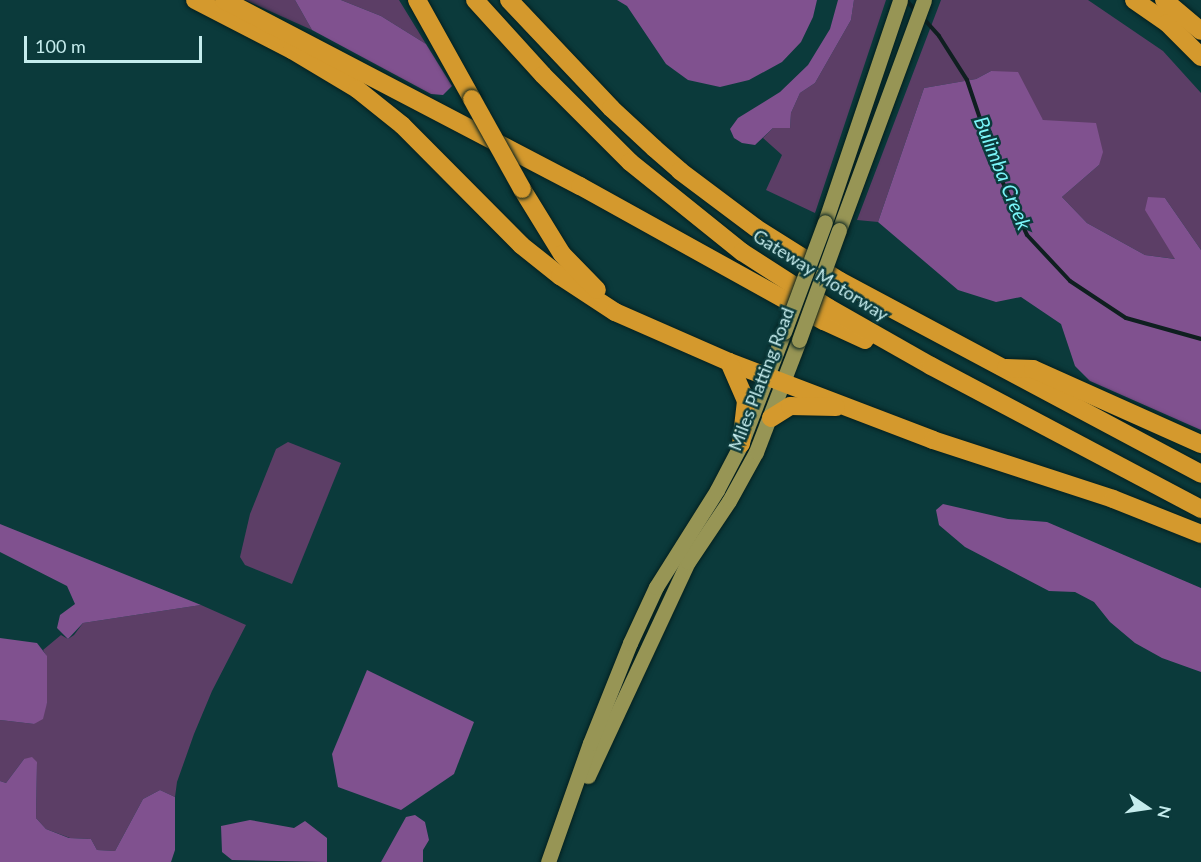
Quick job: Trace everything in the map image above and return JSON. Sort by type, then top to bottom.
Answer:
[{"type":"highway","points":[[195,0],[292,50],[366,96],[402,125],[521,245],[560,276],[615,312],[729,362],[850,408],[975,455],[1113,499],[1201,534]]},
{"type":"highway","points":[[225,0],[580,186],[824,321],[931,366]]},
{"type":"highway","points":[[417,0],[522,189],[562,254],[606,298],[615,312]]},
{"type":"highway","name":"Gateway Motorway","points":[[475,0],[586,120],[664,192],[784,280],[931,366],[1201,508]]},
{"type":"highway","name":"Gateway Motorway","points":[[509,0],[611,108],[680,171],[728,208],[840,281],[1201,474]]},
{"type":"highway","points":[[1134,0],[1167,23],[1201,57]]},
{"type":"highway","points":[[1164,0],[1201,31]]},
{"type":"highway","points":[[729,362],[742,385],[746,400],[741,444]]},
{"type":"highway","points":[[1001,368],[1033,369],[1201,444]]},
{"type":"highway","points":[[771,418],[790,406],[850,408]]},
{"type":"main road","name":"Miles Platting Road","points":[[549,858],[590,743],[630,643],[656,587],[717,490],[799,340],[924,0]]},
{"type":"main road","name":"Miles Platting Road","points":[[549,858],[664,608],[688,562],[743,477],[771,418],[784,332],[825,222],[898,5]]},
{"type":"shaded area","points":[[245,0],[295,0],[312,30]]},
{"type":"shaded area","points":[[295,0],[341,0],[381,16],[426,44],[452,86],[443,95],[431,94],[312,30]]},
{"type":"shaded area","points":[[341,0],[399,0],[426,44],[381,16]]},
{"type":"shaded area","points":[[617,0],[817,0],[813,17],[801,42],[782,62],[749,80],[720,87],[688,80],[666,64],[627,6]]},
{"type":"shaded area","points":[[838,0],[854,0],[851,20],[815,83],[800,93],[791,113],[790,128],[773,128],[755,145],[742,143],[734,138],[730,129],[738,118],[780,92],[808,65],[830,29]]},
{"type":"shaded area","points":[[854,0],[886,0],[815,213],[766,190],[782,155],[763,138],[773,128],[790,128],[791,113],[800,93],[815,83],[851,20]]},
{"type":"shaded area","points":[[941,0],[1088,0],[1163,51],[1201,93],[1201,250],[1165,198],[1176,259],[1145,255],[1087,223],[1062,197],[1099,165],[1043,120],[991,71],[976,79],[924,88],[878,222],[857,220]]},
{"type":"shaded area","points":[[991,71],[1018,72],[1043,120],[1096,123],[1103,152],[1099,165],[1062,197],[1087,223],[1145,255],[1175,259],[1145,210],[1148,197],[1165,198],[1201,250],[1201,430],[1090,381],[1075,366],[1061,324],[1021,297],[996,302],[958,290],[878,222],[924,88],[976,79]]},
{"type":"shaded area","points":[[288,442],[341,463],[292,584],[245,565],[240,557],[250,514],[276,449]]},
{"type":"shaded area","points":[[943,504],[1008,519],[1047,522],[1201,588],[1201,672],[1162,658],[1135,643],[1110,622],[1094,602],[1075,592],[1049,591],[965,547],[939,525],[936,510]]},
{"type":"shaded area","points":[[0,524],[201,605],[83,623],[68,639],[57,628],[60,615],[75,604],[67,586],[0,552]]},
{"type":"shaded area","points":[[201,605],[246,625],[212,691],[194,734],[177,782],[175,797],[160,790],[143,799],[115,851],[97,850],[91,839],[70,838],[46,829],[36,818],[37,763],[24,759],[6,783],[0,781],[0,720],[34,724],[47,703],[47,657],[43,650],[61,635],[68,639],[74,635],[83,623]]},
{"type":"shaded area","points":[[0,638],[37,643],[47,656],[47,703],[43,719],[34,724],[0,720]]},
{"type":"shaded area","points":[[367,670],[474,722],[454,774],[401,810],[338,787],[332,754]]},
{"type":"shaded area","points":[[32,757],[37,762],[36,818],[46,829],[69,838],[91,839],[97,850],[115,851],[143,799],[160,790],[175,797],[175,850],[171,862],[0,862],[0,781],[6,783],[24,759]]},
{"type":"shaded area","points":[[415,815],[425,822],[429,840],[423,850],[423,862],[381,862],[406,817]]},
{"type":"shaded area","points":[[250,820],[294,828],[305,821],[327,838],[327,862],[232,860],[222,852],[221,826]]},
{"type":"waterway","name":"Bulimba Creek","points":[[906,0],[915,10]]},
{"type":"waterway","name":"Bulimba Creek","points":[[923,18],[939,36],[967,80],[998,172],[1027,235],[1070,281],[1126,318],[1201,339]]}]
